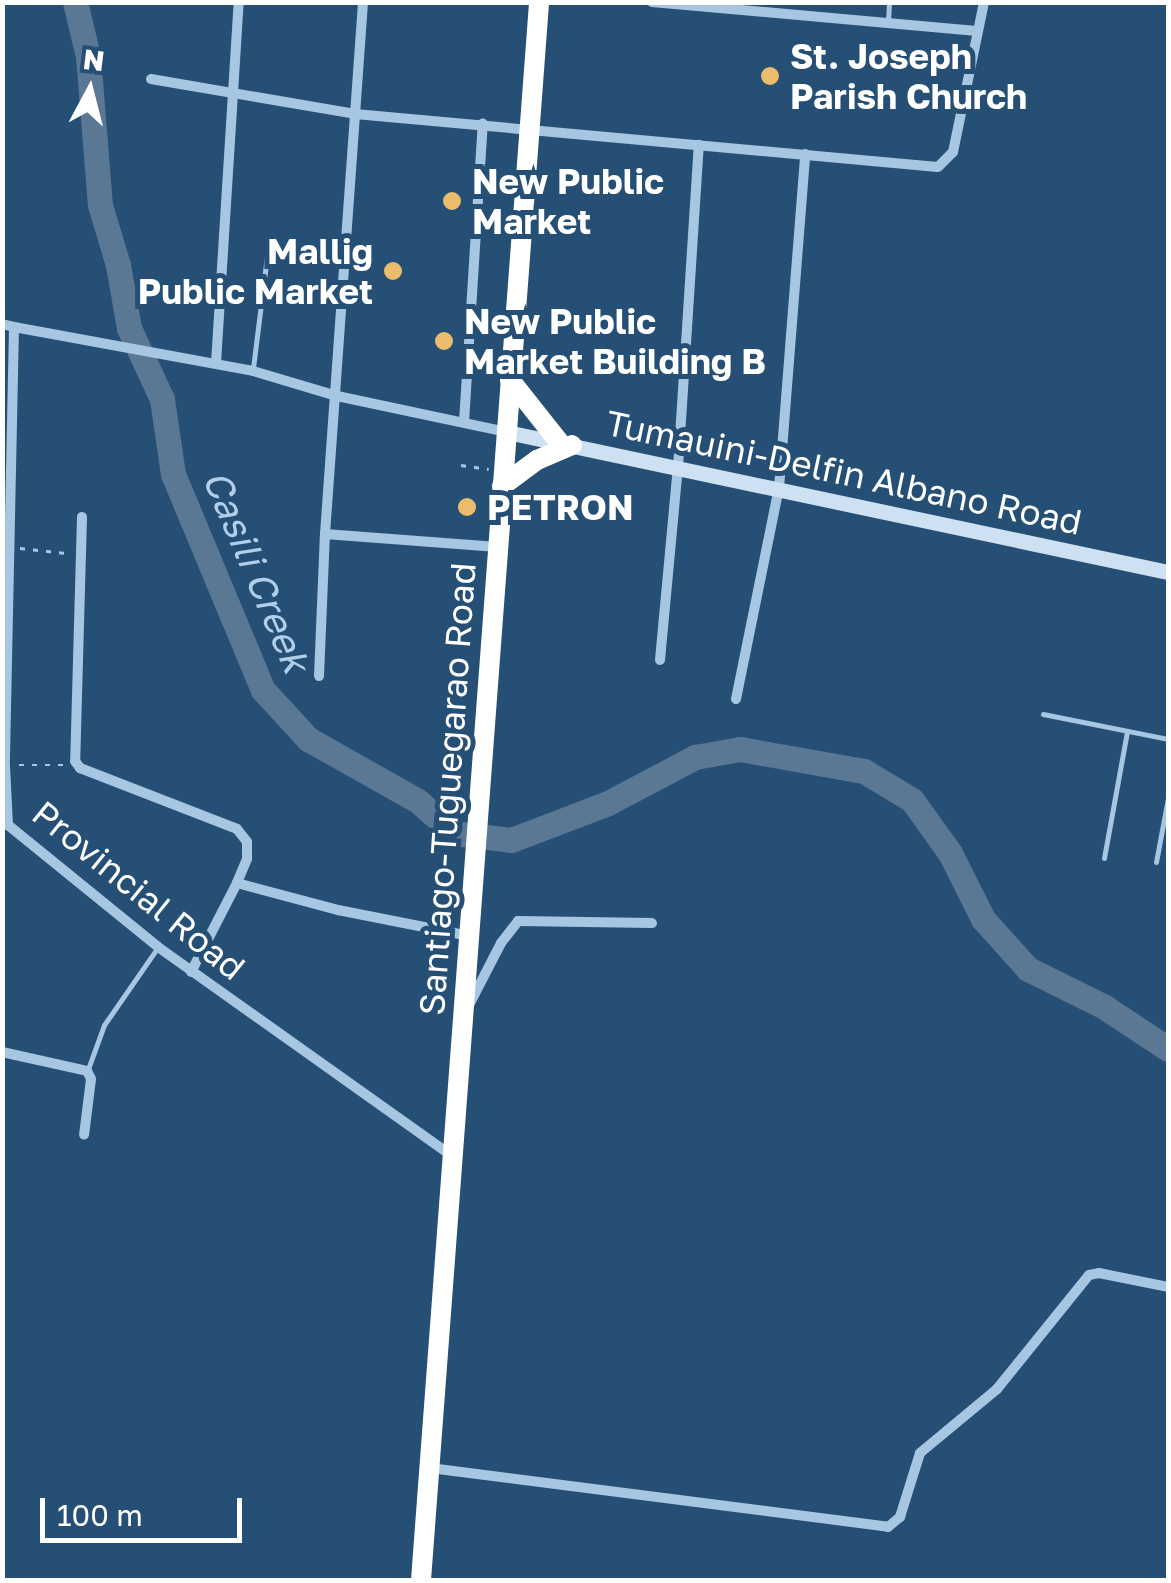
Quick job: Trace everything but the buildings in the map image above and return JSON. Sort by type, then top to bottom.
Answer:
[{"type":"highway","name":"Santiago-Tuguegarao Road","points":[[421,1580],[538,2]]},
{"type":"highway","points":[[502,479],[566,444],[510,380]]},
{"type":"main road","name":"Tumauini-Delfin Albano Road","points":[[507,432],[1168,572]]},
{"type":"street","points":[[216,364],[239,2]]},
{"type":"street","points":[[319,676],[325,534],[363,2]]},
{"type":"street","points":[[652,2],[732,6],[977,31]]},
{"type":"street","points":[[151,79],[355,114],[926,167],[944,164],[958,132],[984,2]]},
{"type":"street","points":[[464,422],[484,124]]},
{"type":"street","points":[[660,660],[678,467],[699,145]]},
{"type":"street","points":[[736,698],[778,488],[805,154]]},
{"type":"street","points":[[8,326],[253,371],[337,396],[507,432]]},
{"type":"street","name":"Provincial Road","points":[[8,326],[5,828],[190,972],[452,1156]]},
{"type":"street","points":[[82,518],[77,765],[236,829],[247,850],[237,883],[190,972]]},
{"type":"street","points":[[325,534],[498,547]]},
{"type":"street","points":[[237,883],[338,910],[469,936]]},
{"type":"street","points":[[464,1014],[483,986],[500,943],[518,921],[652,923]]},
{"type":"street","points":[[2,1052],[88,1071],[91,1079],[84,1134]]},
{"type":"street","points":[[429,1468],[888,1527],[900,1517],[920,1453],[997,1389],[1090,1276],[1100,1273],[1168,1287]]},
{"type":"lane","points":[[888,22],[889,2]]},
{"type":"lane","points":[[253,371],[268,247]]},
{"type":"lane","points":[[1043,714],[1168,739]]},
{"type":"lane","points":[[1104,858],[1126,731]]},
{"type":"lane","points":[[1156,862],[1168,798]]},
{"type":"lane","points":[[88,1071],[104,1024],[158,947]]},
{"type":"path","points":[[460,466],[502,479]]},
{"type":"path","points":[[8,546],[80,554]]},
{"type":"path","points":[[6,766],[77,765]]},
{"type":"waterway","name":"Casili Creek","points":[[75,2],[88,56],[100,205],[118,265],[129,328],[162,399],[173,474],[263,690],[308,739],[418,801],[454,833],[511,840],[606,804],[695,757],[740,749],[864,771],[912,800],[950,853],[983,919],[1028,969],[1103,1006],[1168,1049]]},
{"type":"place","name":"St. Joseph Parish Church","points":[[770,76]]},
{"type":"place","name":"New Public Market","points":[[452,201]]},
{"type":"place","name":"Mallig Public Market","points":[[393,271]]},
{"type":"place","name":"New Public Market Building B","points":[[444,341]]},
{"type":"place","name":"PETRON","points":[[467,507]]}]
